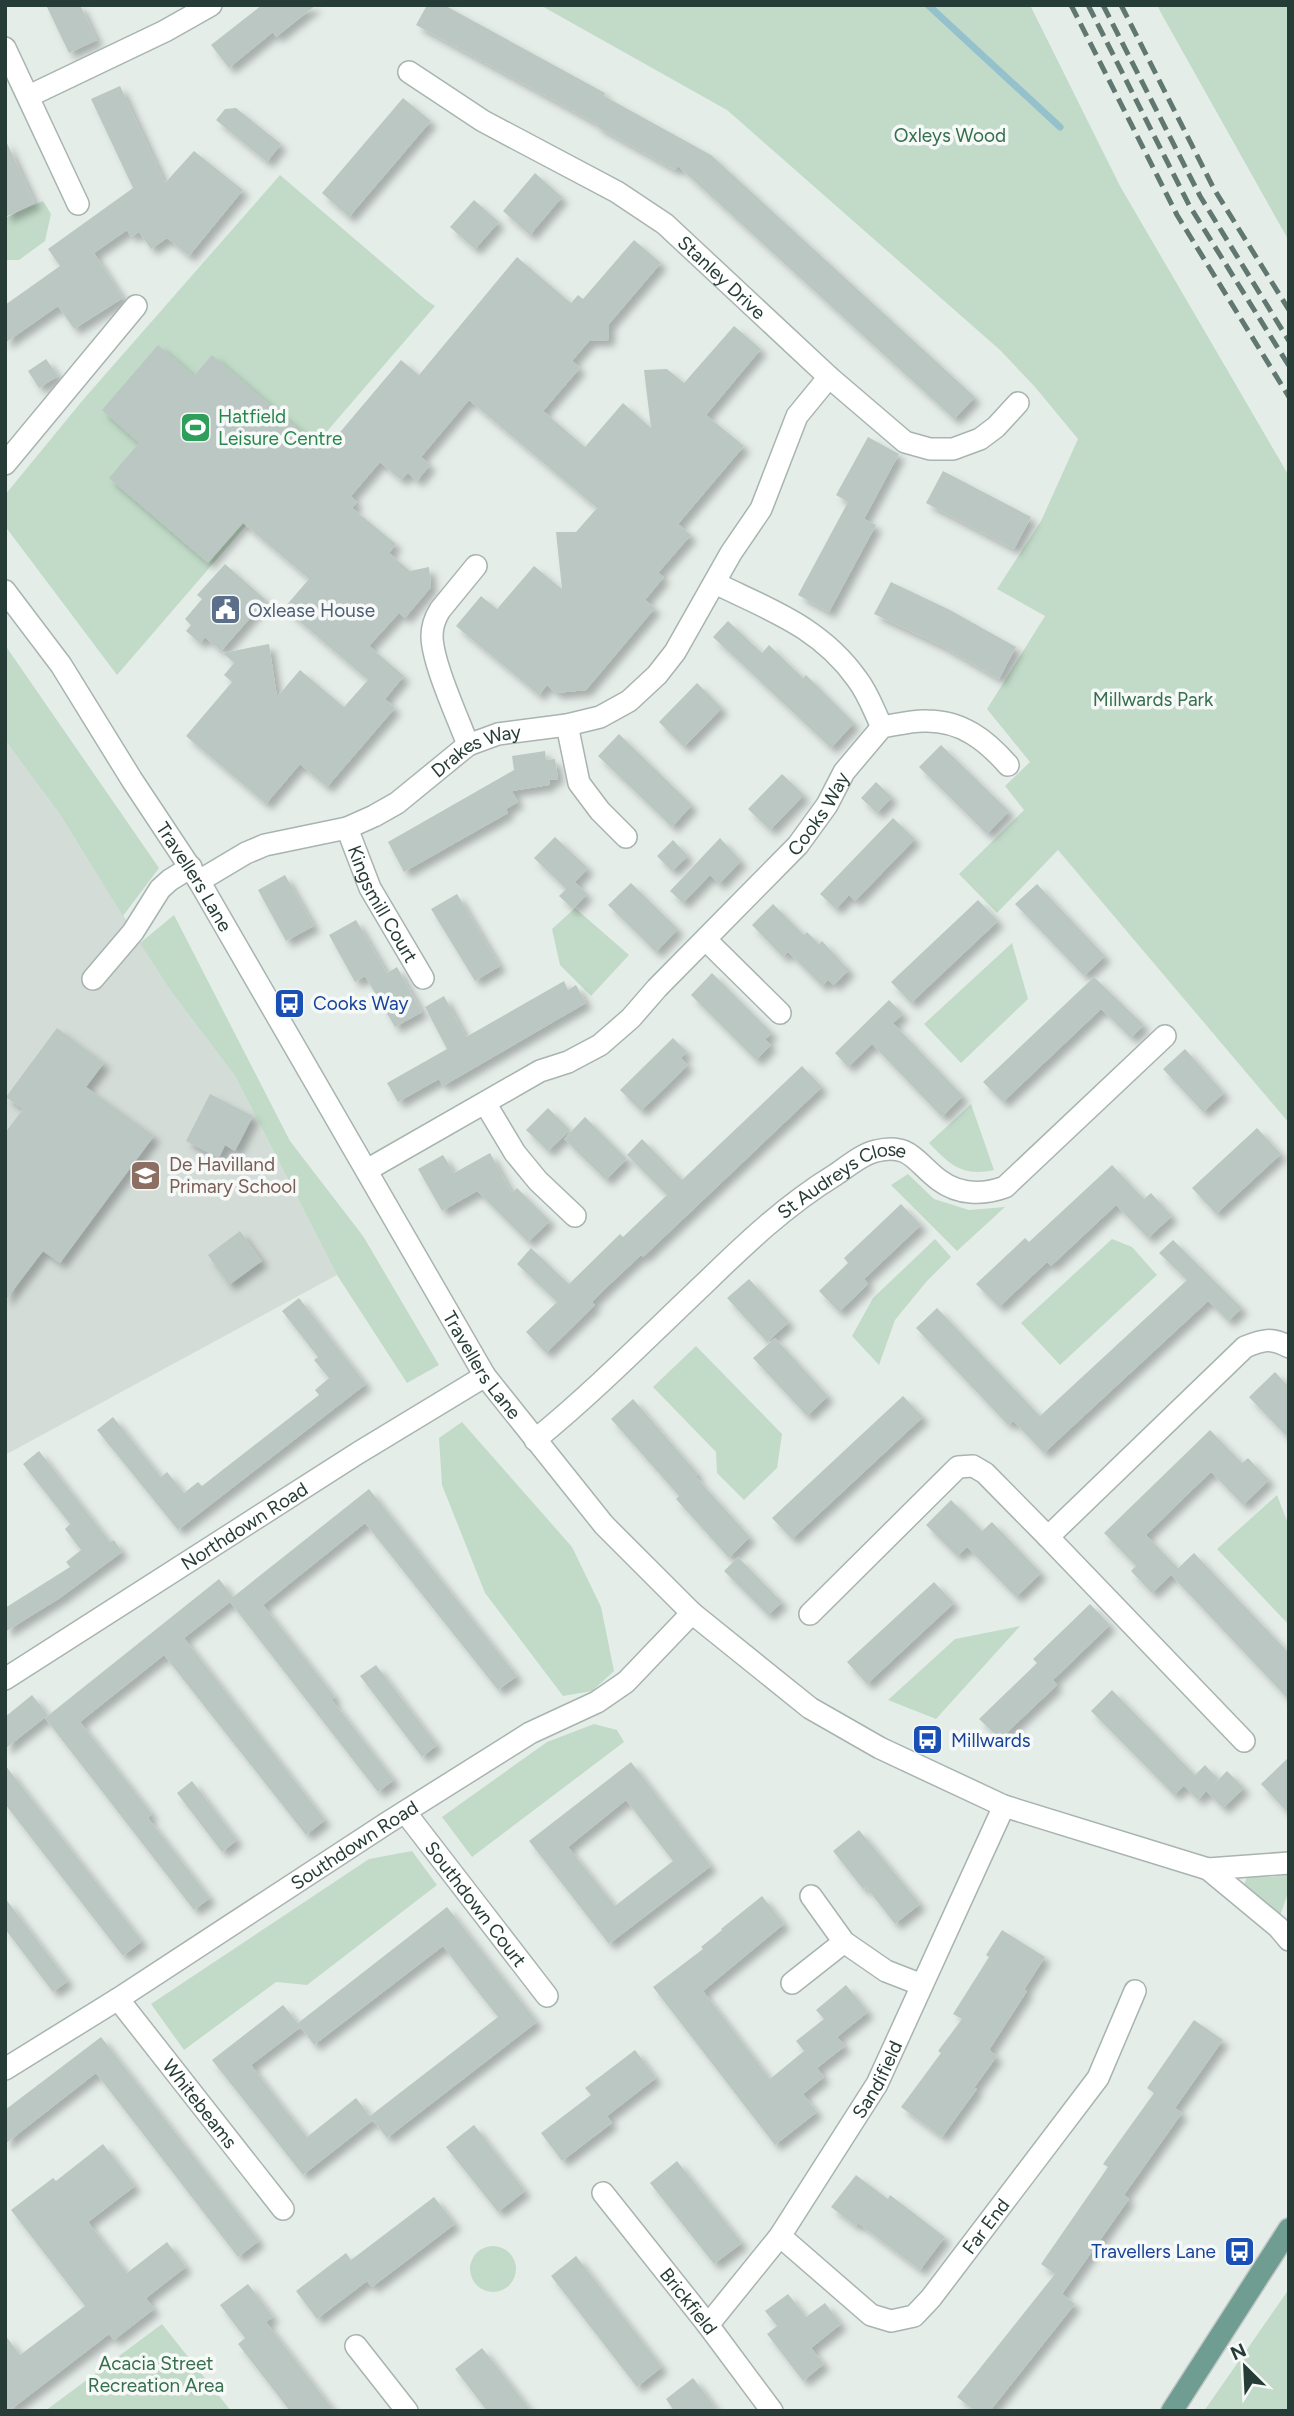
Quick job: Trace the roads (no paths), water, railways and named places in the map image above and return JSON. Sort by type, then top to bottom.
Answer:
[{"type":"main road","points":[[1172,2411],[1289,2229]]},
{"type":"street","points":[[29,96],[165,31],[211,5]]},
{"type":"street","points":[[5,48],[78,204]]},
{"type":"street","name":"Stanley Drive","points":[[409,72],[483,121],[617,192],[665,224],[829,377],[905,442],[930,449],[953,449],[980,439],[996,427],[1018,403]]},
{"type":"street","points":[[5,464],[136,306]]},
{"type":"street","name":"Drakes Way","points":[[93,979],[133,932],[160,889],[170,880],[195,874],[265,845],[347,828],[397,803],[468,745],[498,734],[567,725],[600,717],[629,701],[657,675],[675,652],[731,553],[761,509],[797,416],[829,377]]},
{"type":"street","points":[[468,745],[447,692],[433,649],[432,637],[435,618],[476,566]]},
{"type":"street","points":[[715,583],[799,623],[836,652],[859,681],[882,727],[926,720],[947,723],[989,744],[1008,765]]},
{"type":"street","name":"Travellers Lane","points":[[5,591],[61,665],[132,780],[195,874],[485,1376],[604,1525],[692,1613],[810,1708],[880,1748],[1004,1806],[1208,1869],[1289,1863]]},
{"type":"street","points":[[567,725],[579,783],[600,811],[626,837]]},
{"type":"street","name":"Cooks Way","points":[[368,1170],[540,1071],[568,1062],[600,1045],[631,1018],[657,988],[798,845],[827,805],[844,772],[882,727]]},
{"type":"street","name":"Kingsmill Court","points":[[347,828],[370,888],[423,978]]},
{"type":"street","points":[[706,940],[780,1013]]},
{"type":"street","name":"St Audreys Close","points":[[535,1440],[622,1362],[761,1229],[816,1187],[873,1151],[896,1148],[920,1161],[940,1181],[963,1192],[986,1193],[1005,1187],[1165,1036]]},
{"type":"street","points":[[485,1103],[514,1153],[538,1181],[575,1216]]},
{"type":"street","points":[[1048,1537],[1245,1347],[1263,1340],[1275,1340],[1289,1347]]},
{"type":"street","name":"Northdown Road","points":[[5,1678],[358,1452],[485,1376]]},
{"type":"street","points":[[810,1614],[958,1467],[973,1466],[985,1473],[1244,1741]]},
{"type":"street","name":"Southdown Road","points":[[5,2069],[530,1733],[597,1702],[626,1682],[692,1613]]},
{"type":"street","name":"Sandifield","points":[[708,2325],[780,2236],[877,2084],[1004,1806]]},
{"type":"street","name":"Southdown Court","points":[[405,1812],[547,1996]]},
{"type":"street","name":"Travellers Lane","points":[[1208,1869],[1278,1927],[1289,1940]]},
{"type":"street","points":[[811,1896],[845,1942],[886,1971],[922,1985]]},
{"type":"street","points":[[792,1983],[845,1942]]},
{"type":"street","name":"Far End","points":[[780,2236],[871,2315],[891,2321],[914,2316],[931,2298],[1098,2078],[1135,1991]]},
{"type":"street","name":"Whitebeams","points":[[118,1999],[283,2208]]},
{"type":"street","name":"Brickfield","points":[[603,2193],[708,2325],[772,2411]]},
{"type":"street","points":[[356,2346],[407,2411]]},
{"type":"waterway","points":[[928,5],[1060,127]]},
{"type":"railway","points":[[1071,5],[1177,215],[1289,397]]},
{"type":"railway","points":[[1088,5],[1189,205],[1289,366]]},
{"type":"railway","points":[[1103,5],[1200,196],[1289,341]]},
{"type":"railway","points":[[1121,5],[1214,189],[1289,310]]},
{"type":"place","name":"Hatfield Leisure Centre","points":[[195,427]]},
{"type":"place","name":"Oxlease House","points":[[225,610]]},
{"type":"place","name":"Cooks Way","points":[[290,1003]]},
{"type":"place","name":"De Havilland Primary School","points":[[146,1175]]},
{"type":"place","name":"Millwards","points":[[928,1740]]},
{"type":"place","name":"Travellers Lane","points":[[1239,2251]]},
{"type":"park label","name":"Oxleys Wood","points":[[950,135]]},
{"type":"park label","name":"Millwards Park","points":[[1153,699]]},
{"type":"park label","name":"Acacia Street Recreation Area","points":[[156,2374]]}]
